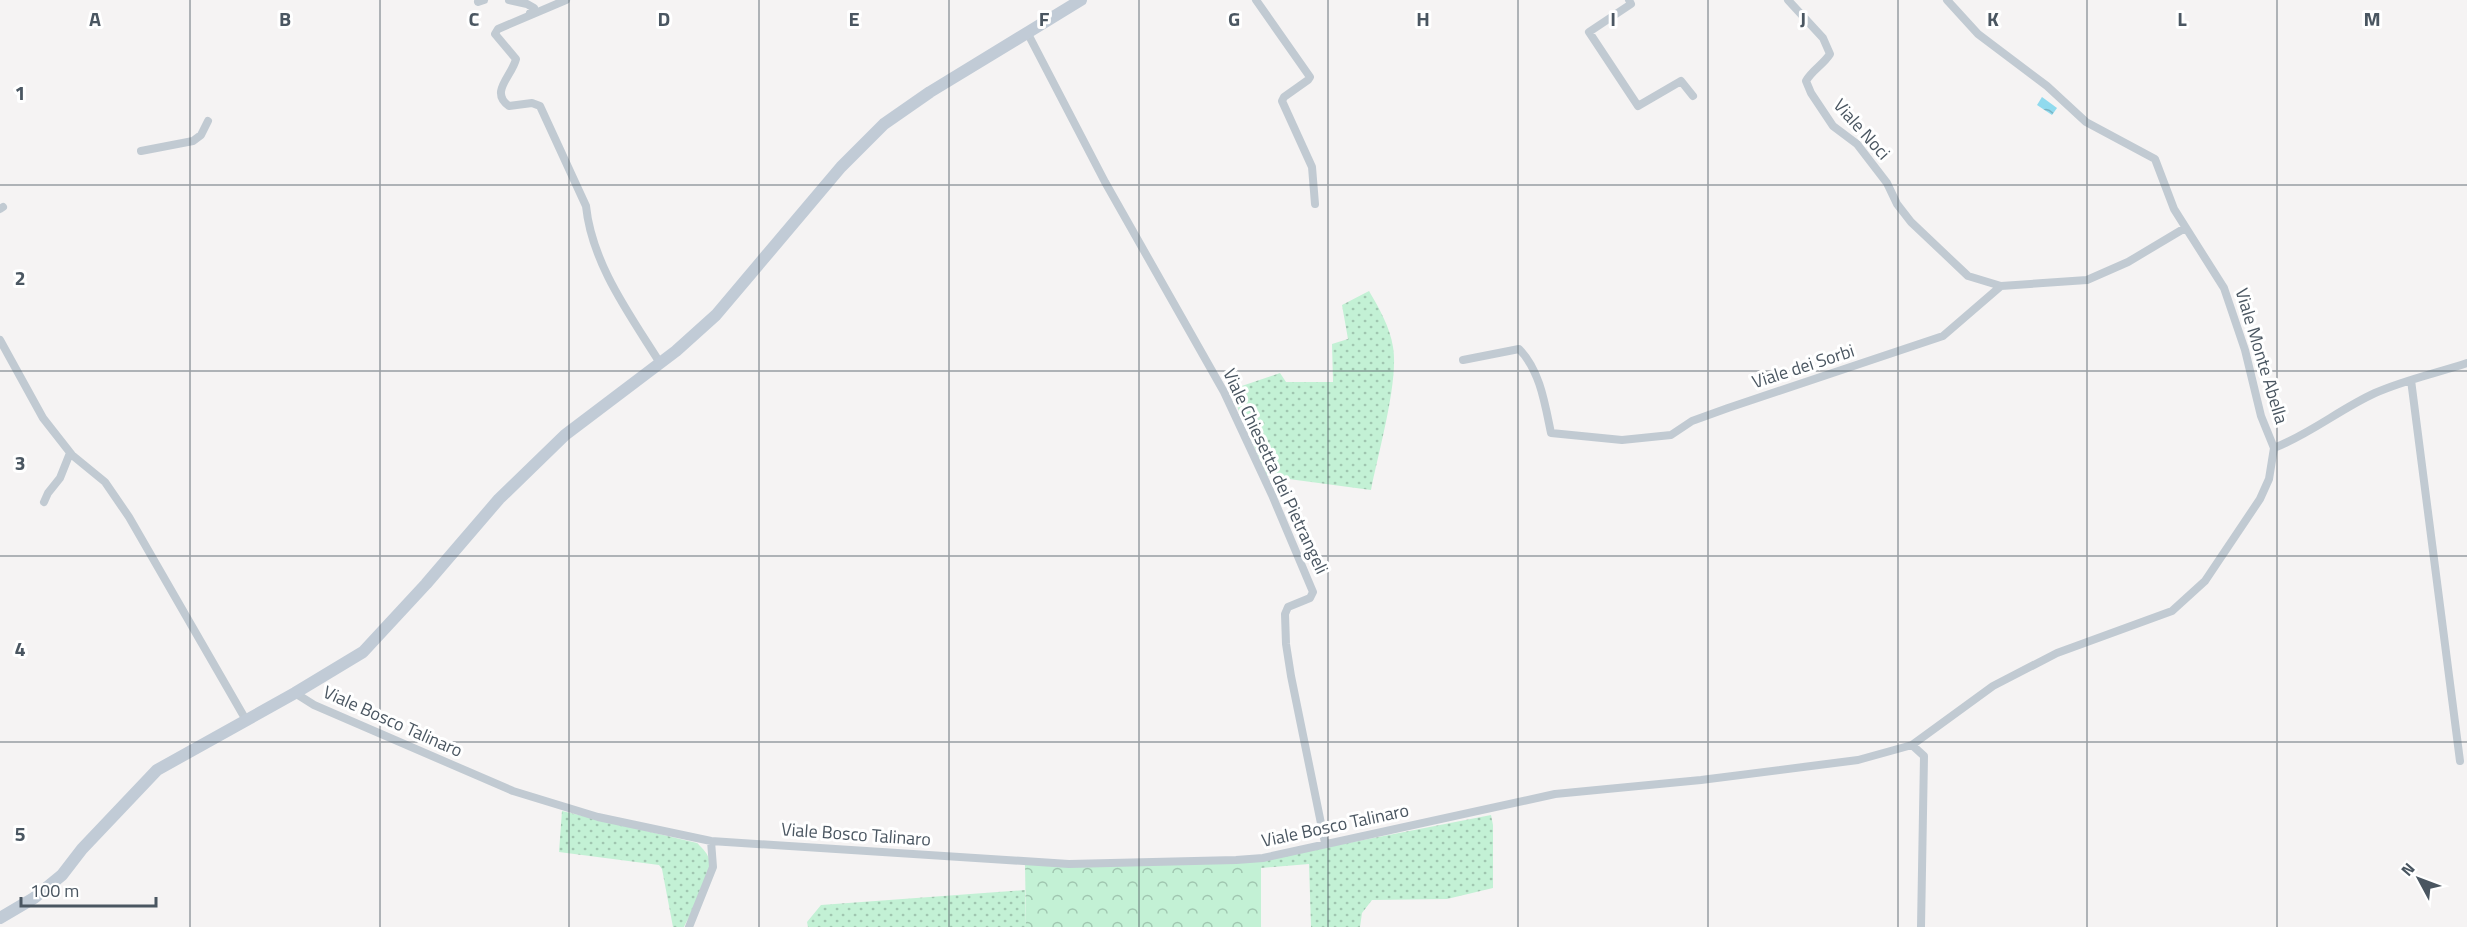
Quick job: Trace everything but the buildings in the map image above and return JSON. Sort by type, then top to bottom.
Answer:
[{"type":"main road","points":[[0,918],[34,898],[62,875],[82,849],[157,770],[363,652],[426,584],[499,499],[565,435],[660,363],[716,315],[841,167],[884,124],[930,92],[1082,0]]},
{"type":"street","points":[[509,0],[526,3],[534,8],[530,13]]},
{"type":"street","points":[[566,0],[530,13],[498,29],[495,34],[516,59],[514,69],[501,86],[503,101],[509,106],[532,103],[540,106],[586,206],[588,224],[604,266],[618,294],[660,363]]},
{"type":"street","points":[[1256,0],[1310,77],[1282,101],[1312,167],[1315,204]]},
{"type":"street","points":[[1629,0],[1631,4],[1588,32],[1638,106],[1681,81],[1693,96]]},
{"type":"street","name":"Viale Noci","points":[[1788,0],[1822,38],[1830,54],[1806,81],[1810,93],[1833,126],[1857,144],[1887,183],[1897,204],[1911,222],[1968,276],[2001,286]]},
{"type":"street","name":"Viale Monte Abella","points":[[1947,0],[1978,34],[2047,86],[2086,122],[2155,159],[2174,209],[2224,288],[2245,350],[2261,416],[2274,448]]},
{"type":"street","name":"Viale Chiesetta dei Pietrangeli","points":[[1027,32],[1105,182],[1224,392],[1272,495],[1313,592],[1310,598],[1288,607],[1286,644],[1325,843]]},
{"type":"street","points":[[141,151],[193,141],[201,135],[208,121]]},
{"type":"street","points":[[2001,286],[2087,279],[2128,262],[2185,228]]},
{"type":"street","name":"Viale dei Sorbi","points":[[1463,360],[1519,349],[1528,359],[1539,385],[1551,433],[1622,440],[1671,435],[1692,422],[1728,408],[1943,336],[2001,286]]},
{"type":"street","points":[[0,340],[43,418],[70,453],[105,482],[129,517],[246,720]]},
{"type":"street","points":[[2274,448],[2290,442],[2343,409],[2376,392],[2467,363]]},
{"type":"street","points":[[2411,380],[2460,761]]},
{"type":"street","name":"Viale Bosco Talinaro","points":[[295,693],[314,705],[513,791],[598,817],[711,841],[1069,864],[1263,858],[1555,794],[1701,780],[1857,760],[1912,746],[1993,686],[2057,653],[2172,611],[2205,581],[2260,499],[2269,479],[2274,448]]},
{"type":"street","points":[[44,502],[60,478],[70,453]]},
{"type":"street","points":[[1912,746],[1924,756],[1921,927]]},
{"type":"street","points":[[689,927],[713,867],[711,841]]},
{"type":"green space","points":[[1369,291],[1389,332],[1394,361],[1391,398],[1371,490],[1267,476],[1230,390],[1280,373],[1286,382],[1333,382],[1332,344],[1348,339],[1342,305]]},
{"type":"green space","points":[[562,811],[697,843],[707,854],[710,866],[701,893],[684,927],[673,927],[662,869],[659,865],[559,852]]},
{"type":"green space","points":[[1491,815],[1493,888],[1447,899],[1372,900],[1362,913],[1360,927],[1311,927],[1309,864],[1261,868],[1261,860]]},
{"type":"green space","points":[[1261,860],[1261,927],[1026,927],[1025,864]]},
{"type":"green space","points":[[1025,890],[1026,927],[808,927],[807,922],[821,905]]},
{"type":"water","points":[[2042,97],[2057,108],[2052,115],[2037,105]]}]
